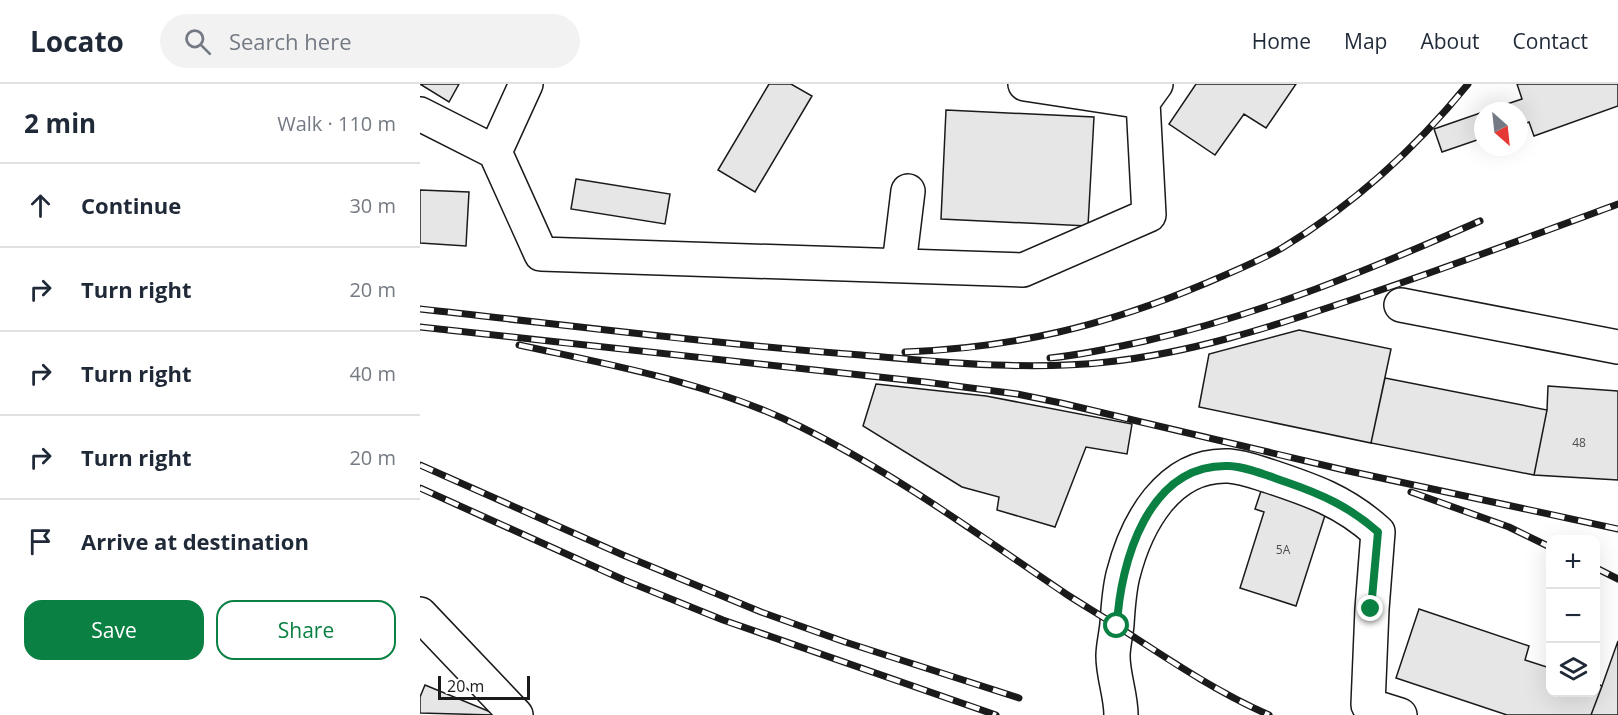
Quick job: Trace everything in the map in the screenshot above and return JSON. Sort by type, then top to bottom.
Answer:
[{"type":"lane","points":[[495,152],[526,84]]},
{"type":"lane","points":[[420,114],[495,152],[541,254],[1023,270],[1149,215],[1149,93],[1025,84]]},
{"type":"lane","points":[[898,266],[908,191]]},
{"type":"lane","points":[[1401,305],[1618,347]]},
{"type":"lane","points":[[1121,715],[1113,656],[1123,575],[1140,529],[1151,507],[1165,491],[1178,481],[1210,468],[1229,466],[1251,470],[1320,493],[1360,515],[1378,532],[1371,609],[1368,705],[1400,715]]},
{"type":"lane","points":[[420,614],[516,715]]},
{"type":"building","points":[[420,84],[459,84],[449,102]]},
{"type":"building","points":[[769,84],[791,84],[812,96],[755,192],[718,170]]},
{"type":"building","points":[[1196,84],[1296,84],[1266,128],[1244,114],[1215,155],[1169,124]]},
{"type":"building","points":[[1517,84],[1618,84],[1618,106],[1534,136],[1528,122],[1528,102],[1513,102],[1522,99]]},
{"type":"building","points":[[946,110],[1094,117],[1088,226],[941,219]]},
{"type":"building","points":[[1474,115],[1474,141],[1442,152],[1434,129]]},
{"type":"building","points":[[576,179],[670,194],[665,224],[571,209]]},
{"type":"building","points":[[420,190],[469,192],[466,246],[420,243]]},
{"type":"building","points":[[1299,330],[1391,349],[1371,443],[1199,407],[1209,354]]},
{"type":"building","points":[[1385,378],[1547,410],[1534,475],[1371,443]]},
{"type":"building","points":[[876,384],[986,396],[1132,424],[1127,454],[1086,447],[1055,527],[997,510],[999,497],[962,487],[863,426]]},
{"type":"building","points":[[1548,386],[1618,391],[1618,480],[1534,475],[1547,410]]},
{"type":"building","points":[[1263,485],[1328,506],[1296,606],[1240,588],[1264,512],[1255,509]]},
{"type":"building","points":[[1419,609],[1529,646],[1525,660],[1546,667],[1546,697],[1598,697],[1591,715],[1507,715],[1396,678]]},
{"type":"building","points":[[1618,641],[1618,715],[1591,715],[1598,697],[1600,697]]},
{"type":"building","points":[[425,685],[493,713],[493,715],[420,713],[420,697]]},
{"type":"railway","points":[[905,352],[983,346],[1021,340],[1094,323],[1167,299],[1253,263],[1308,231],[1358,194],[1405,153],[1468,84]]},
{"type":"railway","points":[[420,309],[806,351],[1015,366],[1076,365],[1138,358],[1200,346],[1291,320],[1418,277],[1618,204]]},
{"type":"railway","points":[[1050,358],[1145,341],[1231,318],[1357,273],[1480,221]]},
{"type":"railway","points":[[420,327],[1017,394],[1344,470],[1618,529]]},
{"type":"railway","points":[[519,345],[698,387],[801,427],[904,485],[1066,594],[1191,673],[1269,715]]},
{"type":"railway","points":[[420,465],[623,555],[761,612],[845,642],[1019,698]]},
{"type":"railway","points":[[420,488],[624,580],[723,620],[996,715]]},
{"type":"railway","points":[[1411,492],[1509,527],[1546,545]]},
{"type":"railway","points":[[1600,570],[1618,579]]},
{"type":"route","points":[[1117,626],[1123,575],[1132,547],[1151,507],[1165,491],[1195,472],[1229,466],[1251,470],[1320,493],[1360,515],[1378,532],[1371,609]]}]
